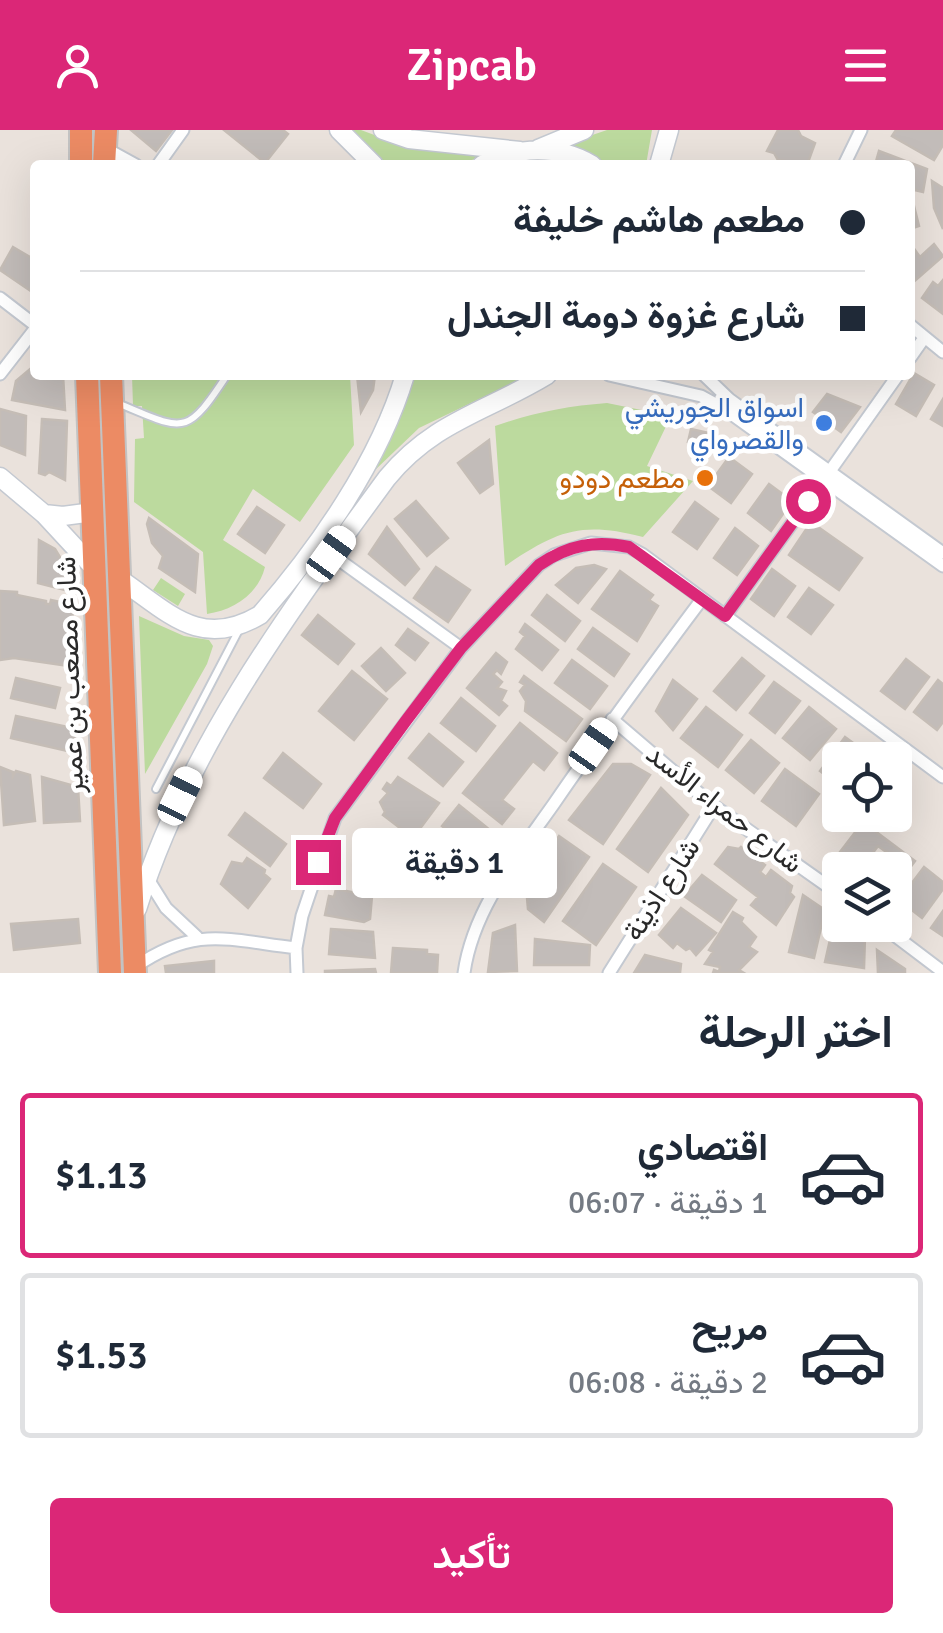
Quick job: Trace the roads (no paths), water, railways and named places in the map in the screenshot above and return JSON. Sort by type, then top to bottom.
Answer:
[{"type":"highway","points":[[81,130],[82,160]]},
{"type":"highway","name":"شارع مصعب بن عمير","points":[[87,380],[110,973]]},
{"type":"highway","name":"شارع مصعب بن عمير","points":[[111,380],[135,970]]},
{"type":"main road","points":[[339,130],[369,160]]},
{"type":"main road","points":[[383,130],[409,139],[562,152],[580,160]]},
{"type":"main road","points":[[497,160],[584,130]]},
{"type":"main road","points":[[660,160],[670,130]]},
{"type":"main road","points":[[121,580],[194,628],[217,631],[240,627],[260,616],[352,490],[379,444],[403,380]]},
{"type":"main road","name":"شارع مصعب بن عمير","points":[[132,924],[147,878],[203,750],[288,614],[386,478],[426,438],[536,380]]},
{"type":"main road","points":[[0,478],[44,514],[94,568]]},
{"type":"main road","points":[[44,514],[76,516],[93,512]]},
{"type":"street","points":[[162,160],[183,130]]},
{"type":"street","points":[[846,160],[861,130]]},
{"type":"street","points":[[0,298],[30,323]]},
{"type":"street","points":[[915,330],[943,352]]},
{"type":"street","points":[[0,374],[30,334]]},
{"type":"street","points":[[915,351],[924,338]]},
{"type":"street","points":[[631,380],[701,396],[723,408],[943,553]]},
{"type":"street","points":[[707,380],[943,566]]},
{"type":"street","points":[[725,616],[894,380]]},
{"type":"street","points":[[297,973],[296,948],[312,883],[335,818],[461,648],[539,565],[578,545],[629,547],[943,777]]},
{"type":"street","points":[[331,554],[461,648]]},
{"type":"street","points":[[464,973],[474,932],[498,884],[612,719],[702,598]]},
{"type":"street","name":"شارع حمراء الأسد","points":[[612,719],[714,806],[822,883]]},
{"type":"street","name":"شارع اذينة","points":[[609,973],[714,806]]},
{"type":"street","points":[[132,852],[166,908],[197,937]]},
{"type":"street","points":[[135,970],[160,950],[197,937],[296,948]]},
{"type":"street","points":[[903,942],[943,972]]},
{"type":"lane","points":[[112,401],[174,426],[191,422],[204,410],[224,380]]},
{"type":"lane","points":[[156,790],[240,627]]},
{"type":"place","name":"اسواق الجوريشي والقصرواي","points":[[824,423]]},
{"type":"place","name":"مطعم دودو","points":[[705,478]]}]
